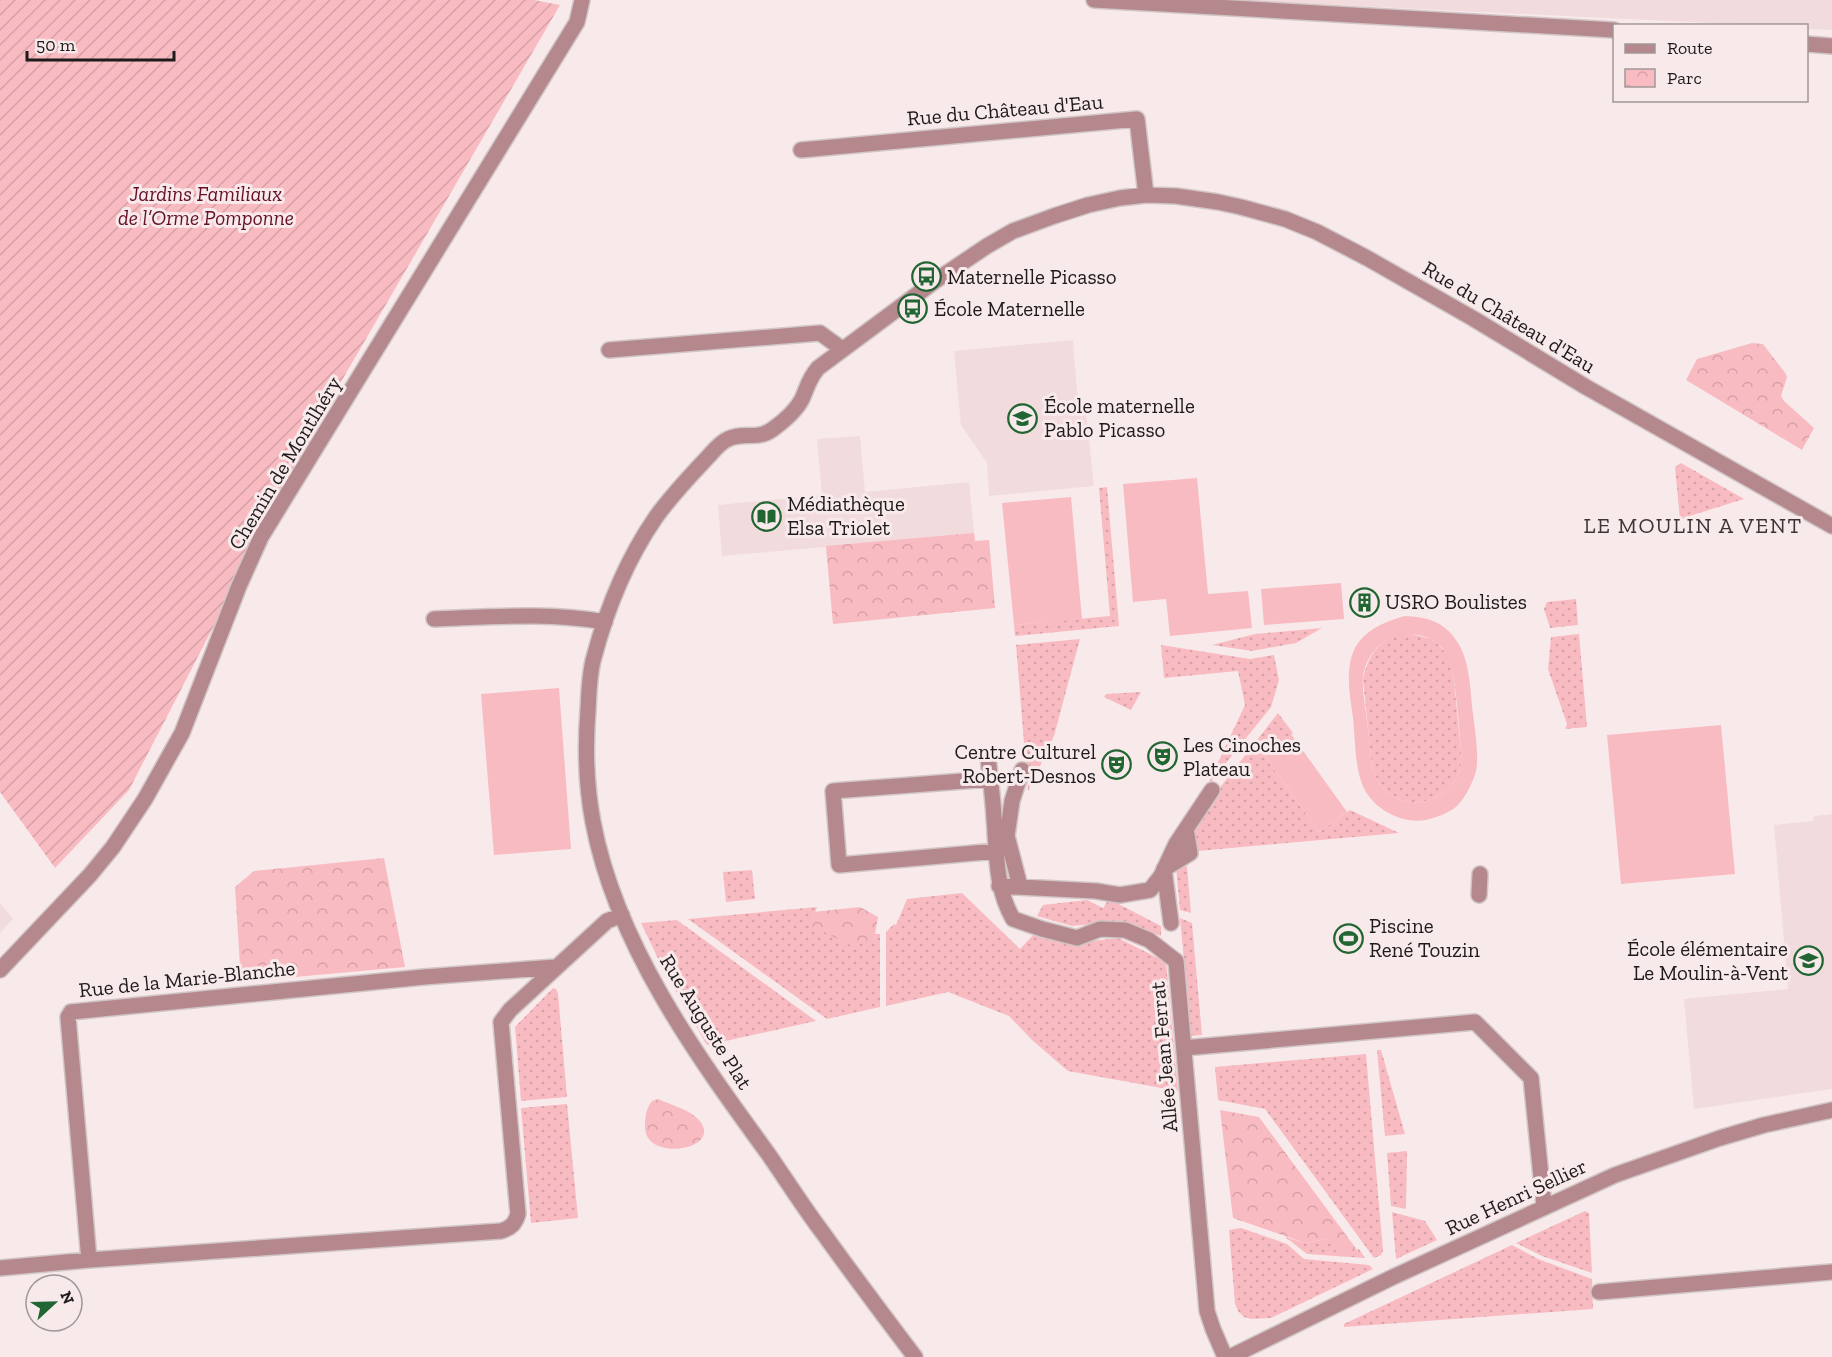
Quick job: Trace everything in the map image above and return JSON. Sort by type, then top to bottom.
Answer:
[{"type":"street","name":"Chemin de Montlhéry","points":[[0,970],[90,875],[113,847],[145,799],[182,733],[239,586],[261,537],[577,22],[582,0]]},
{"type":"street","points":[[1094,0],[1613,30]]},
{"type":"street","points":[[1808,44],[1832,46]]},
{"type":"street","name":"Rue du Château d'Eau","points":[[801,150],[1137,119],[1146,195]]},
{"type":"street","name":"Rue du Château d'Eau","points":[[593,660],[618,586],[633,556],[656,518],[685,481],[723,442],[731,437],[763,435],[786,418],[798,405],[810,378],[818,368],[935,281],[987,246],[1013,231],[1088,205],[1146,195],[1176,196],[1241,207],[1286,219],[1317,232],[1441,300],[1586,387],[1832,526]]},
{"type":"street","points":[[609,350],[819,333],[842,349]]},
{"type":"street","points":[[434,619],[524,615],[605,622]]},
{"type":"street","name":"Rue Auguste Plat","points":[[593,660],[585,746],[587,784],[600,852],[622,915],[658,988],[719,1087],[915,1357]]},
{"type":"street","name":"Allée Jean Ferrat","points":[[988,757],[999,886],[1005,905],[1013,919],[1077,938],[1101,929],[1125,930],[1149,940],[1176,961],[1207,1311],[1225,1357]]},
{"type":"street","points":[[1020,886],[1008,836],[1012,801],[1022,770]]},
{"type":"street","points":[[990,779],[833,791],[839,865],[997,851]]},
{"type":"street","points":[[999,886],[1096,891],[1120,895],[1150,890],[1161,876],[1176,844],[1212,790]]},
{"type":"street","points":[[1164,869],[1171,923]]},
{"type":"street","points":[[1479,896],[1480,874]]},
{"type":"street","points":[[0,1268],[501,1231],[513,1226],[518,1214],[501,1022],[510,1010],[607,921],[622,915]]},
{"type":"street","name":"Rue de la Marie-Blanche","points":[[89,1260],[68,1017],[71,1012],[556,967]]},
{"type":"street","points":[[1184,1048],[1474,1022],[1532,1077],[1544,1206]]},
{"type":"street","name":"Rue Henri Sellier","points":[[1230,1357],[1544,1206],[1615,1175],[1695,1146],[1764,1125],[1832,1110]]},
{"type":"street","points":[[1599,1292],[1832,1272]]},
{"type":"shaded area","points":[[1232,0],[1832,0],[1832,30],[1808,29],[1808,24],[1731,24]]},
{"type":"shaded area","name":"École maternelle Pablo Picasso","points":[[1073,340],[1077,391],[1086,411],[1094,486],[989,496],[987,463],[961,425],[954,351]]},
{"type":"shaded area","points":[[860,436],[865,492],[969,482],[975,541],[989,540],[995,608],[833,624],[826,547],[722,556],[718,505],[822,495],[817,439]]},
{"type":"shaded area","name":"École élémentaire Le Moulin-à-Vent","points":[[1832,814],[1832,1089],[1694,1109],[1684,999],[1788,989],[1774,825],[1813,821],[1814,816]]},
{"type":"shaded area","points":[[0,903],[13,919],[0,933]]},
{"type":"green space","name":"Jardins Familiaux de l’Orme Pomponne","points":[[0,0],[534,0],[560,5],[331,399],[129,790],[55,868],[0,792]]},
{"type":"green space","points":[[1752,343],[1763,344],[1786,374],[1781,396],[1814,428],[1802,450],[1686,380],[1697,359]]},
{"type":"green space","points":[[1681,463],[1744,499],[1680,519],[1675,467]]},
{"type":"green space","points":[[1197,478],[1208,594],[1248,591],[1252,628],[1170,636],[1166,599],[1133,602],[1123,484]]},
{"type":"green space","points":[[1107,487],[1119,626],[1015,636],[1014,625],[1110,616],[1099,488]]},
{"type":"green space","points":[[1071,497],[1082,619],[1014,625],[1002,503]]},
{"type":"green space","points":[[974,533],[975,541],[989,540],[995,608],[833,624],[826,546]]},
{"type":"green space","points":[[1341,583],[1344,619],[1264,625],[1261,589]]},
{"type":"green space","points":[[1576,599],[1578,625],[1550,628],[1544,609],[1547,602]]},
{"type":"green space","points":[[1405,616],[1440,624],[1446,628],[1460,647],[1469,680],[1477,750],[1475,774],[1468,791],[1455,808],[1426,820],[1416,821],[1406,820],[1386,812],[1370,798],[1365,790],[1356,758],[1349,691],[1350,663],[1360,640],[1378,626]],"holes":[[[1403,634],[1419,635],[1431,639],[1440,646],[1451,665],[1456,690],[1462,759],[1459,773],[1452,784],[1443,793],[1419,802],[1406,801],[1393,796],[1377,780],[1372,766],[1363,685],[1367,662],[1382,643]]]},
{"type":"green space","points":[[1322,628],[1296,643],[1252,651],[1212,645],[1255,634]]},
{"type":"green space","points":[[1398,634],[1411,634],[1436,642],[1448,655],[1453,672],[1462,759],[1459,773],[1443,793],[1419,802],[1406,801],[1393,796],[1380,785],[1372,766],[1363,680],[1374,652],[1384,641]]},
{"type":"green space","points":[[1579,634],[1587,727],[1565,729],[1567,724],[1548,669],[1551,637]]},
{"type":"green space","points":[[1080,639],[1054,736],[1028,791],[1016,645]]},
{"type":"green space","points":[[1161,645],[1250,659],[1274,655],[1279,680],[1271,707],[1206,788],[1245,705],[1238,671],[1164,678]]},
{"type":"green space","points":[[559,688],[571,849],[494,855],[481,694]]},
{"type":"green space","points":[[1141,692],[1131,710],[1104,697],[1106,694]]},
{"type":"green space","points":[[1278,713],[1293,733],[1263,754],[1319,832],[1350,810],[1399,833],[1198,851],[1194,829],[1215,794]]},
{"type":"green space","points":[[1721,725],[1735,874],[1621,884],[1607,735]]},
{"type":"green space","points":[[1291,734],[1347,812],[1319,832],[1263,754]]},
{"type":"green space","points":[[384,858],[405,967],[241,982],[235,887],[254,871]]},
{"type":"green space","points":[[1187,866],[1191,913],[1180,910],[1176,867]]},
{"type":"green space","points":[[752,870],[755,899],[726,902],[723,872]]},
{"type":"green space","points":[[962,893],[1020,949],[1035,933],[1067,944],[1118,938],[1166,962],[1178,1091],[1068,1071],[1032,1040],[1009,1016],[948,992],[886,1006],[886,932],[894,924],[896,925],[907,899]]},
{"type":"green space","points":[[1109,899],[1161,926],[1161,936],[1124,921],[1072,926],[1037,916],[1043,905],[1087,900],[1103,908]]},
{"type":"green space","points":[[817,907],[813,913],[874,940],[875,934],[880,934],[880,1007],[827,1019],[688,919]]},
{"type":"green space","points":[[860,907],[878,917],[874,940],[850,945],[810,925],[813,912]]},
{"type":"green space","points":[[1180,918],[1192,923],[1202,1035],[1191,1036]]},
{"type":"green space","points":[[677,920],[816,1021],[707,1045],[664,971],[641,923]]},
{"type":"green space","points":[[553,988],[558,993],[567,1097],[521,1101],[515,1027]]},
{"type":"green space","points":[[1377,1050],[1381,1050],[1405,1134],[1385,1136]]},
{"type":"green space","points":[[1366,1054],[1383,1251],[1381,1255],[1374,1258],[1265,1109],[1218,1100],[1215,1067]]},
{"type":"green space","points":[[658,1099],[695,1116],[704,1130],[702,1139],[693,1145],[669,1149],[657,1145],[648,1138],[645,1127],[646,1113],[652,1101]]},
{"type":"green space","points":[[567,1104],[578,1218],[531,1223],[521,1108]]},
{"type":"green space","points":[[1220,1110],[1259,1117],[1360,1254],[1336,1251],[1327,1239],[1305,1243],[1233,1218]]},
{"type":"green space","points":[[1407,1151],[1406,1209],[1391,1206],[1387,1153]]},
{"type":"green space","points":[[1585,1211],[1589,1213],[1592,1273],[1542,1256],[1516,1243]]},
{"type":"green space","points":[[1392,1212],[1425,1221],[1437,1240],[1396,1259]]},
{"type":"green space","points":[[1241,1228],[1287,1244],[1304,1259],[1369,1265],[1373,1269],[1271,1318],[1244,1317],[1235,1304],[1229,1230]]},
{"type":"green space","points":[[1285,1237],[1305,1243],[1327,1239],[1359,1253],[1357,1249],[1359,1249],[1365,1258],[1307,1254]]},
{"type":"green space","points":[[1512,1245],[1538,1259],[1592,1279],[1593,1309],[1344,1327],[1344,1324]]},
{"type":"place","name":"Maternelle Picasso","points":[[926,277]]},
{"type":"place","name":"École Maternelle","points":[[913,309]]},
{"type":"place","name":"École maternelle Pablo Picasso","points":[[1023,418]]},
{"type":"place","name":"Médiathèque Elsa Triolet","points":[[766,516]]},
{"type":"place","name":"USRO Boulistes","points":[[1364,602]]},
{"type":"place","name":"Les Cinoches Plateau","points":[[1162,757]]},
{"type":"place","name":"Centre Culturel Robert-Desnos","points":[[1117,764]]},
{"type":"place","name":"Piscine René Touzin","points":[[1348,938]]},
{"type":"place","name":"École élémentaire Le Moulin-à-Vent","points":[[1809,961]]},
{"type":"district","name":"LE MOULIN A VENT","points":[[1693,525]]}]
